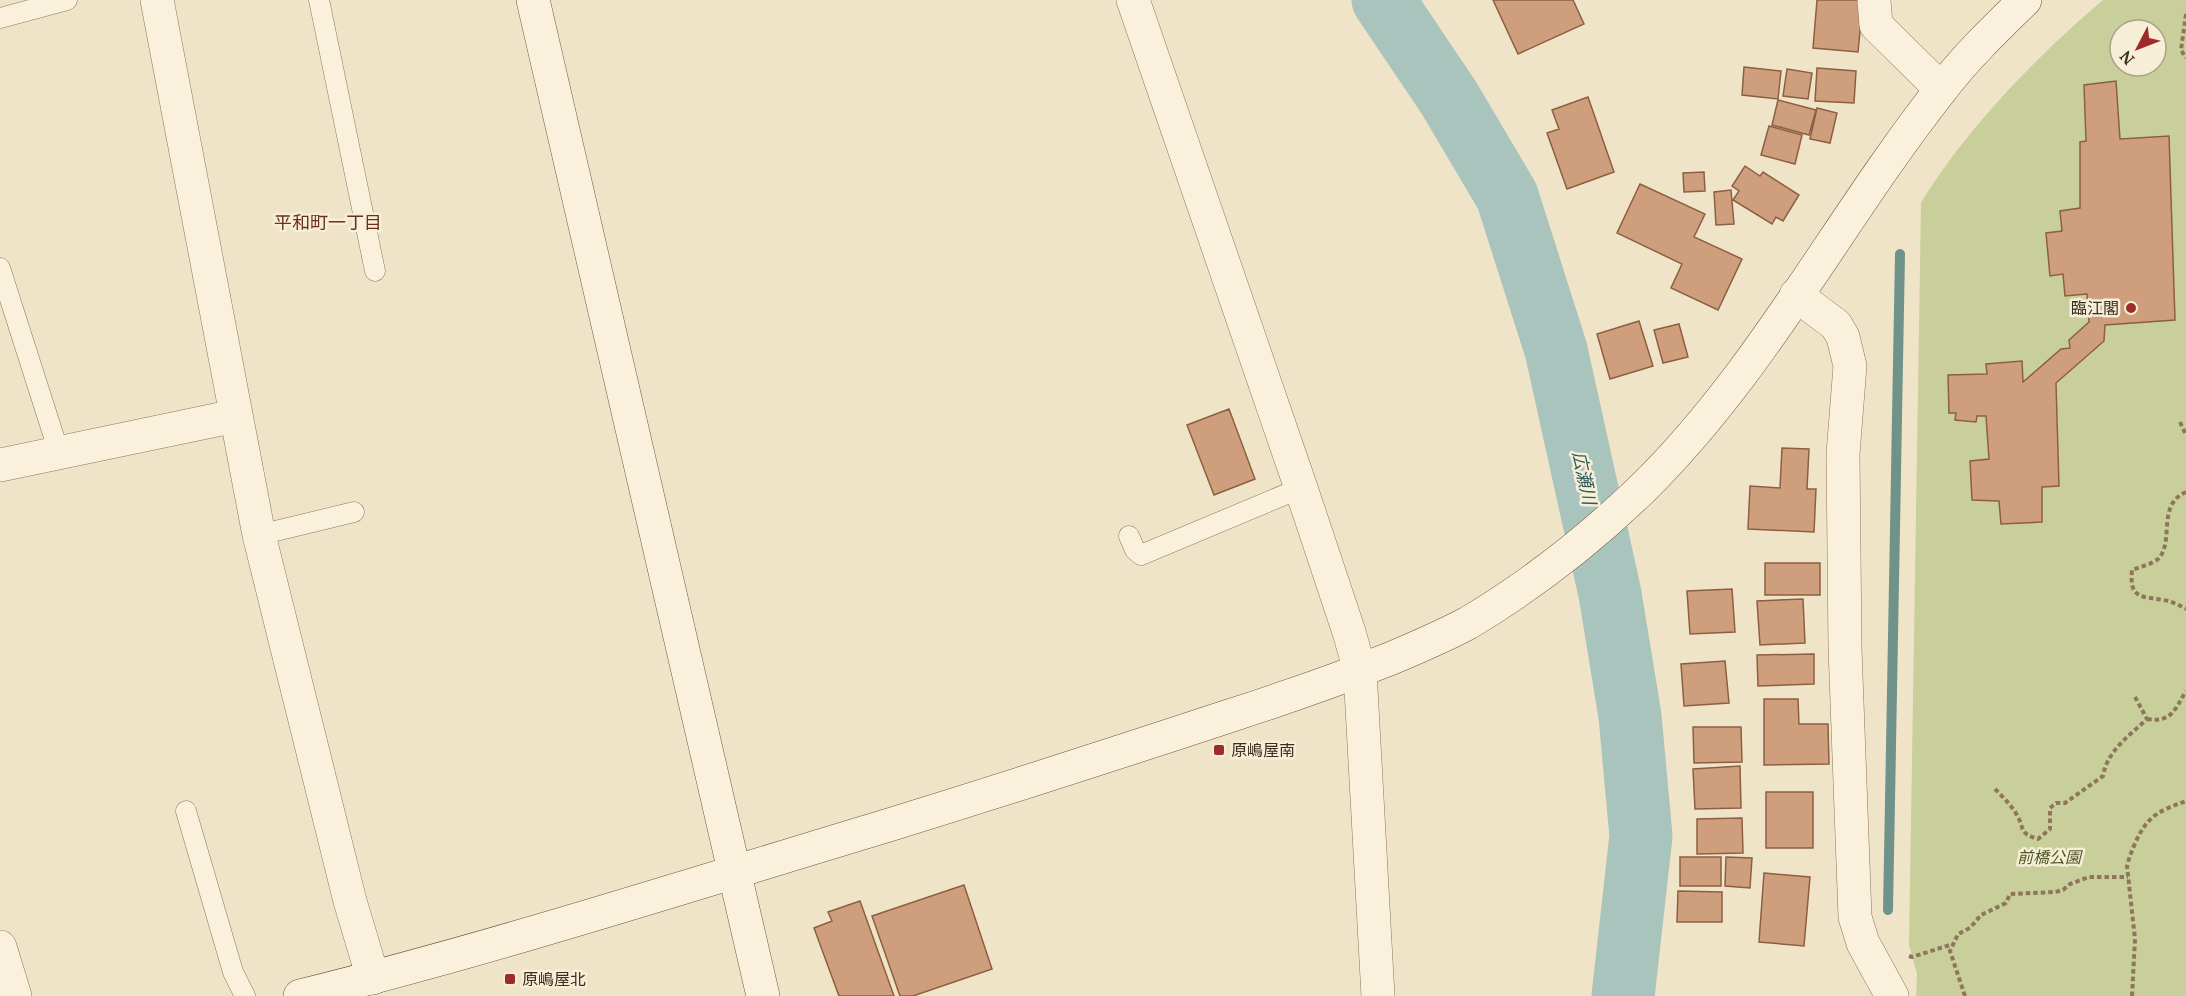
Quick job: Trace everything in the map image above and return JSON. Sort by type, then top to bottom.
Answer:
[{"type":"street","points":[[157,0],[259,535],[350,901],[373,978]]},
{"type":"street","points":[[533,0],[763,996]]},
{"type":"street","points":[[1133,0],[1301,488],[1360,671],[1378,996]]},
{"type":"street","points":[[300,996],[373,978],[539,930],[1072,768],[1324,685],[1464,625],[1510,596],[1552,565],[1639,491],[1696,431],[1765,342],[1896,150],[1941,89],[1967,58],[2025,0]]},
{"type":"street","points":[[1875,13],[1941,89]]},
{"type":"street","points":[[1796,295],[1836,325],[1847,348],[1850,366],[1843,454],[1845,648],[1854,917],[1863,944],[1892,996]]},
{"type":"street","points":[[0,465],[235,416]]},
{"type":"street","points":[[0,947],[15,996]]},
{"type":"lane","points":[[0,18],[66,0]]},
{"type":"lane","points":[[320,0],[375,271]]},
{"type":"lane","points":[[0,268],[54,437],[55,453]]},
{"type":"lane","points":[[1129,536],[1135,550],[1141,555],[1301,488]]},
{"type":"lane","points":[[259,535],[354,512]]},
{"type":"lane","points":[[186,811],[233,972],[245,996]]},
{"type":"path","points":[[2186,14],[2181,50],[2186,58]]},
{"type":"path","points":[[2180,422],[2186,435]]},
{"type":"path","points":[[2186,492],[2168,511],[2164,548],[2161,555],[2156,561],[2132,570],[2131,577],[2135,593],[2140,597],[2166,600],[2186,609]]},
{"type":"path","points":[[2147,719],[2159,721],[2168,716],[2175,710],[2186,691]]},
{"type":"path","points":[[2135,697],[2147,719]]},
{"type":"path","points":[[1995,789],[2019,817],[2022,830],[2038,839],[2050,829],[2050,808],[2056,802],[2065,803],[2103,776],[2105,764],[2112,753],[2147,719]]},
{"type":"path","points":[[2132,996],[2135,939],[2127,866],[2130,855],[2148,822],[2166,809],[2186,801]]},
{"type":"path","points":[[1965,996],[1950,951],[1958,934],[1970,928],[1980,915],[2006,903],[2010,894],[2055,892],[2089,877],[2128,877]]},
{"type":"path","points":[[1912,957],[1954,943]]},
{"type":"green space","name":"前橋公園","points":[[2103,0],[2186,0],[2186,996],[1916,996],[1917,974],[1909,945],[1921,203],[1959,148],[1981,121],[2053,45]]},
{"type":"building","points":[[1493,0],[1573,0],[1584,24],[1518,54]]},
{"type":"building","points":[[1817,0],[1863,0],[1858,52],[1813,48]]},
{"type":"building","points":[[1744,67],[1781,71],[1778,99],[1742,95]]},
{"type":"building","points":[[1817,68],[1856,71],[1854,103],[1815,101]]},
{"type":"building","points":[[1787,69],[1812,73],[1808,99],[1783,96]]},
{"type":"building","name":"臨江閣","points":[[2116,81],[2120,139],[2169,136],[2175,320],[2105,325],[2104,341],[2056,383],[2059,486],[2042,487],[2042,522],[2001,524],[1999,501],[1972,500],[1970,461],[1989,459],[1986,416],[1977,416],[1976,422],[1955,420],[1956,413],[1949,413],[1948,375],[1987,374],[1986,364],[2022,361],[2023,382],[2061,349],[2070,348],[2069,340],[2089,322],[2087,294],[2065,296],[2063,274],[2050,276],[2046,233],[2062,231],[2060,211],[2080,208],[2080,142],[2086,141],[2084,85]]},
{"type":"building","points":[[1588,97],[1614,172],[1567,189],[1547,133],[1559,129],[1552,110]]},
{"type":"building","points":[[1778,100],[1816,110],[1809,135],[1772,125]]},
{"type":"building","points":[[1817,108],[1837,113],[1830,143],[1810,139]]},
{"type":"building","points":[[1769,126],[1802,135],[1795,164],[1761,155]]},
{"type":"building","points":[[1745,166],[1760,176],[1763,172],[1799,195],[1783,221],[1776,217],[1772,224],[1733,200],[1739,191],[1732,186]]},
{"type":"building","points":[[1704,172],[1705,191],[1684,192],[1683,173]]},
{"type":"building","points":[[1640,184],[1705,214],[1694,237],[1742,259],[1718,310],[1671,288],[1682,264],[1617,233]]},
{"type":"building","points":[[1731,190],[1734,224],[1716,225],[1714,192]]},
{"type":"building","points":[[1639,321],[1653,366],[1610,379],[1597,334]]},
{"type":"building","points":[[1679,324],[1688,357],[1663,363],[1654,330]]},
{"type":"building","points":[[1229,409],[1255,479],[1214,495],[1187,425]]},
{"type":"building","points":[[1782,448],[1809,449],[1807,489],[1816,489],[1814,532],[1748,529],[1750,486],[1780,488]]},
{"type":"building","points":[[1765,563],[1820,563],[1820,595],[1765,595]]},
{"type":"building","points":[[1732,589],[1735,632],[1690,634],[1687,591]]},
{"type":"building","points":[[1803,599],[1805,643],[1760,645],[1757,601]]},
{"type":"building","points":[[1814,654],[1814,684],[1758,686],[1757,655]]},
{"type":"building","points":[[1725,661],[1729,703],[1684,706],[1681,664]]},
{"type":"building","points":[[1764,699],[1798,699],[1799,724],[1828,724],[1829,764],[1764,765]]},
{"type":"building","points":[[1693,727],[1741,727],[1742,762],[1694,763]]},
{"type":"building","points":[[1740,766],[1741,808],[1695,809],[1693,769]]},
{"type":"building","points":[[1766,792],[1813,792],[1813,848],[1766,848]]},
{"type":"building","points":[[1742,818],[1743,853],[1697,854],[1697,819]]},
{"type":"building","points":[[1680,857],[1721,857],[1721,886],[1680,886]]},
{"type":"building","points":[[1726,857],[1752,858],[1750,888],[1725,886]]},
{"type":"building","points":[[1764,873],[1810,877],[1804,946],[1759,942]]},
{"type":"building","points":[[964,885],[992,969],[913,996],[900,996],[872,916]]},
{"type":"building","points":[[1678,891],[1722,892],[1722,922],[1677,922]]},
{"type":"building","points":[[860,901],[894,996],[839,996],[814,928],[832,921],[828,912]]},
{"type":"waterway","name":"広瀬川","points":[[1383,0],[1449,98],[1507,196],[1556,350],[1610,594],[1630,716],[1641,836],[1623,996]]},
{"type":"waterway","points":[[1888,910],[1900,254]]},
{"type":"place","name":"臨江閣","points":[[2131,308]]},
{"type":"place","name":"原嶋屋南","points":[[1219,750]]},
{"type":"place","name":"原嶋屋北","points":[[510,979]]},
{"type":"district","name":"平和町一丁目","points":[[328,223]]}]
